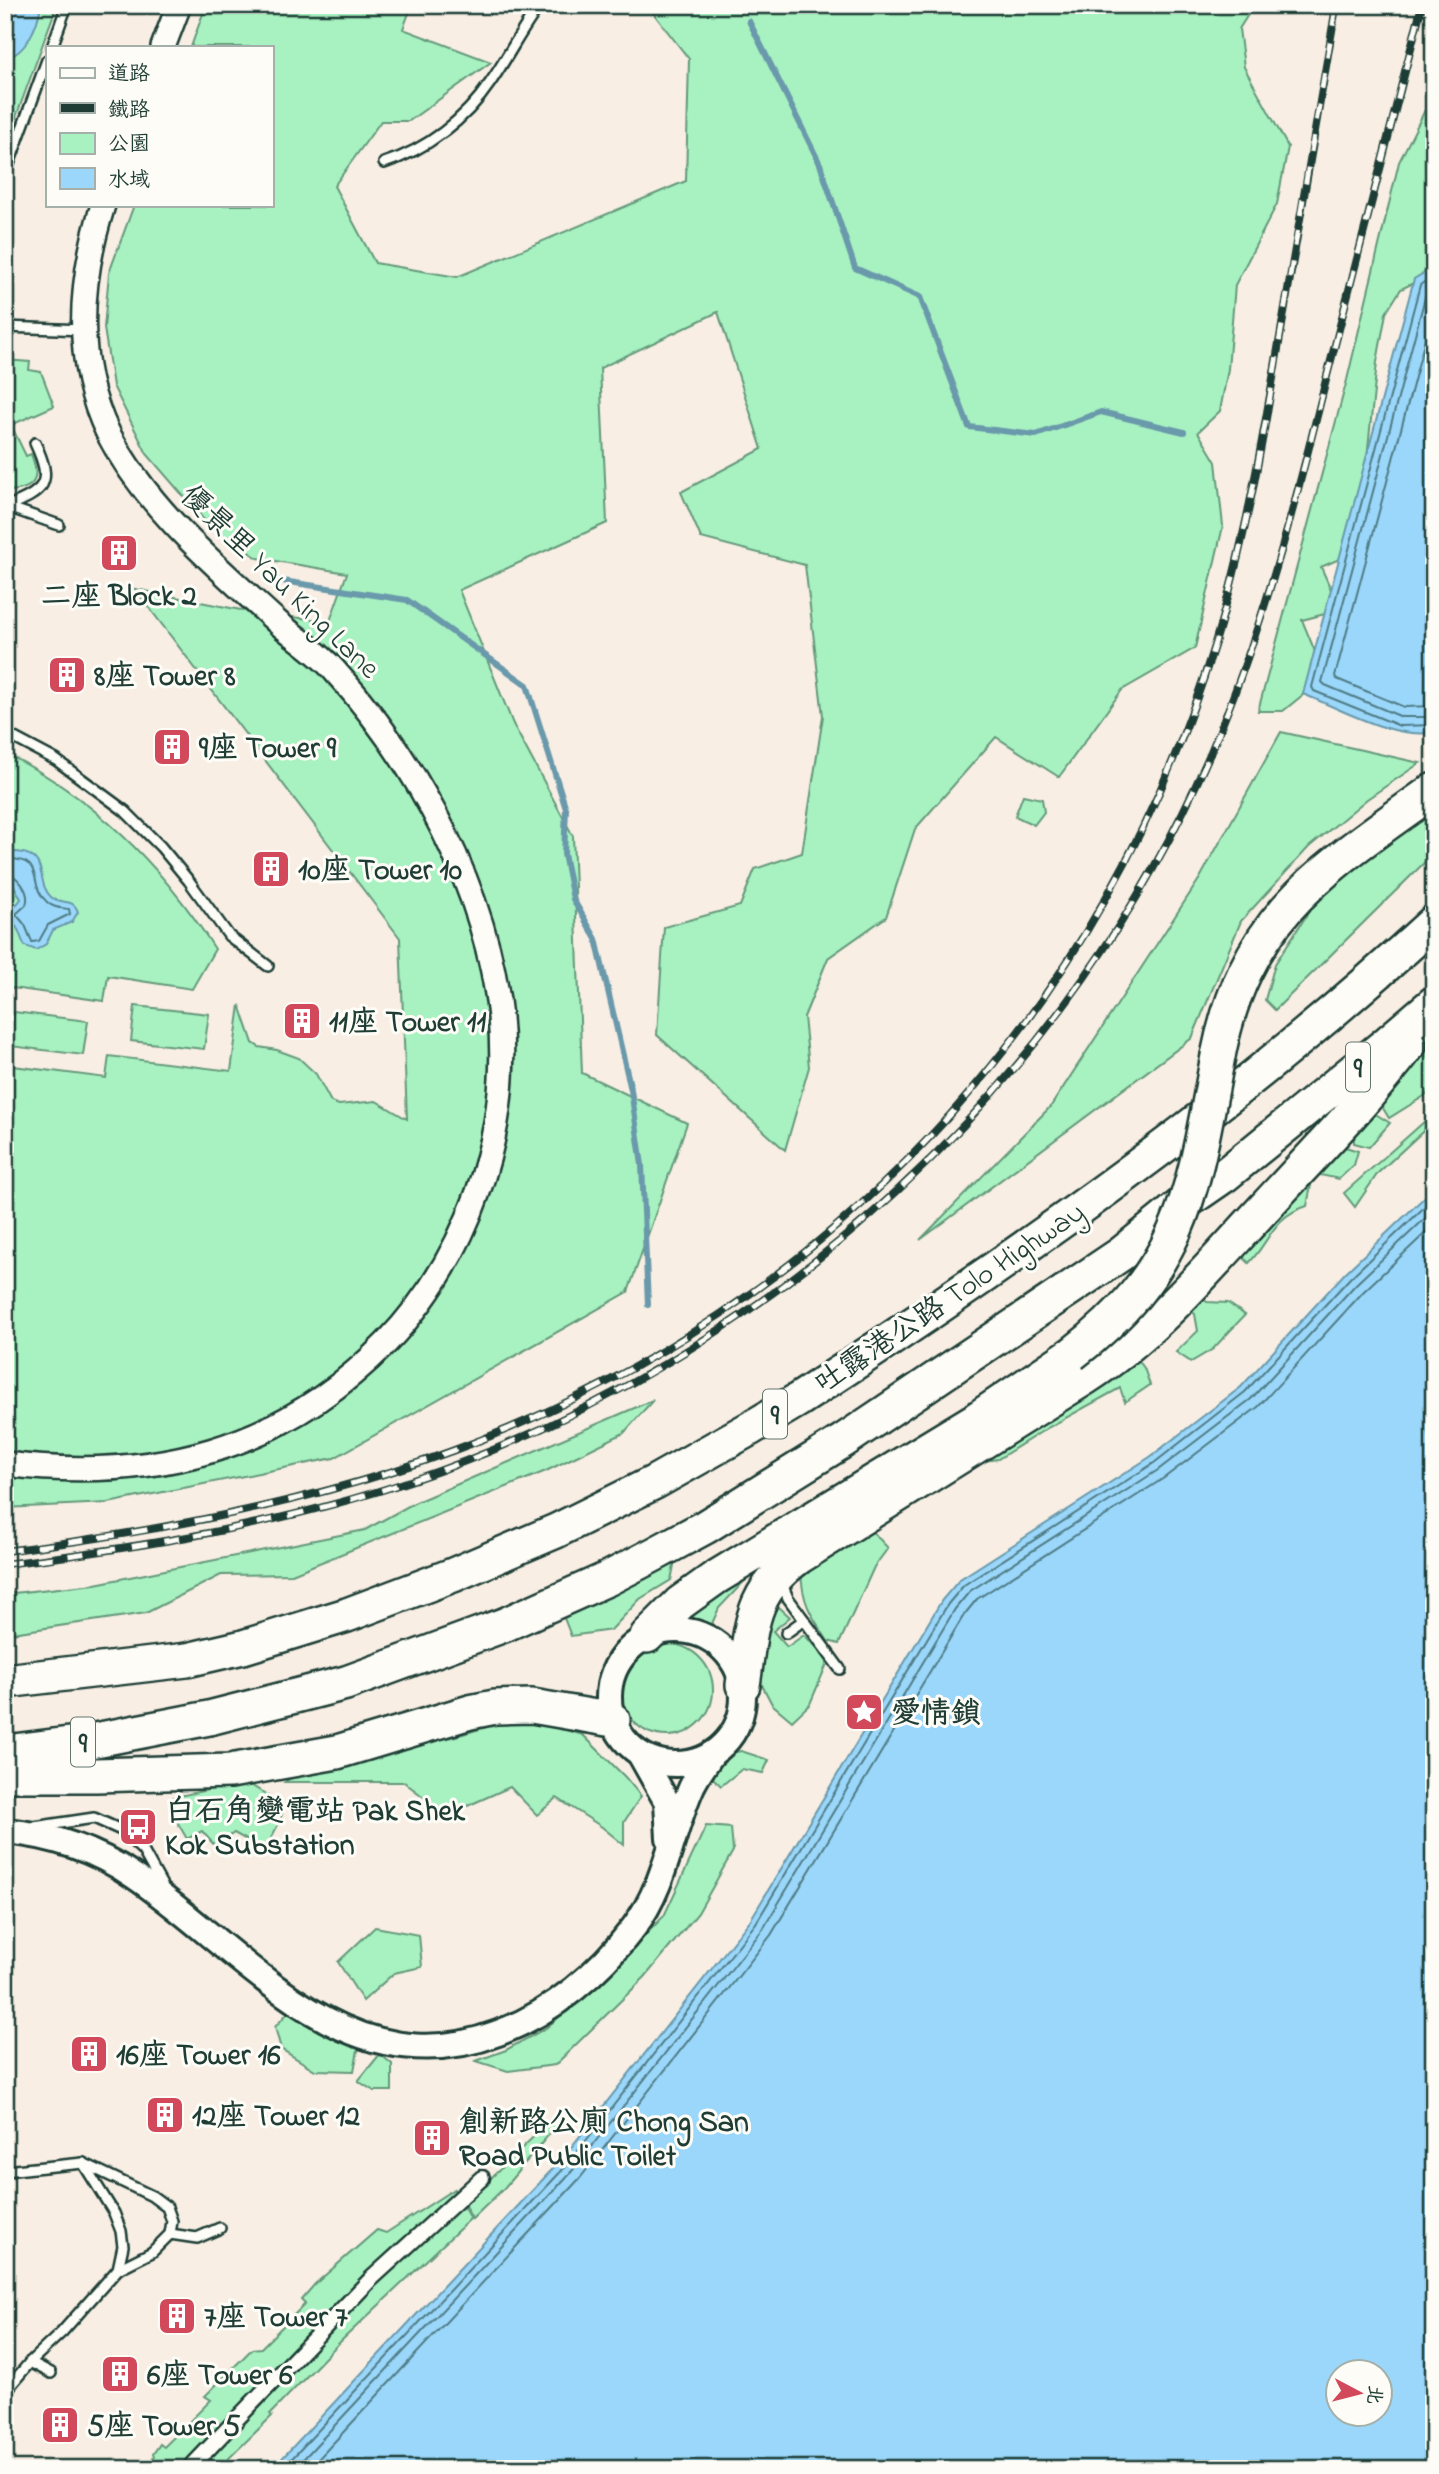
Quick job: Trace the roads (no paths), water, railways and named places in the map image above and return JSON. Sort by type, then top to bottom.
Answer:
[{"type":"highway","points":[[647,1636],[680,1603],[715,1578],[975,1420],[1072,1354],[1103,1330],[1125,1307],[1146,1282],[1171,1240],[1191,1187],[1230,1009],[1244,973],[1262,939],[1292,900],[1322,872],[1434,790]]},
{"type":"highway","name":"吐露港公路 Tolo Highway","points":[[5,1681],[187,1660],[243,1647],[399,1596],[505,1554],[655,1482],[798,1400],[1073,1214],[1301,1038],[1434,922]]},
{"type":"highway","name":"吐露港公路 Tolo Highway","points":[[5,1752],[85,1742],[209,1718],[346,1683],[505,1625],[655,1554],[705,1527],[832,1448],[1121,1254],[1180,1206],[1225,1175],[1434,1003]]},
{"type":"highway","points":[[743,1685],[754,1618],[760,1600],[780,1572],[1078,1383],[1121,1352],[1197,1281],[1282,1189],[1402,1054],[1434,1012]]},
{"type":"highway","points":[[5,1775],[230,1771],[337,1752],[495,1707],[532,1706],[613,1720]]},
{"type":"main road","points":[[6,1831],[54,1840],[109,1861],[133,1875],[173,1904],[261,1979],[336,2026],[393,2044],[460,2044],[493,2035],[537,2016],[584,1980],[636,1925],[657,1888],[691,1788],[712,1754],[734,1731],[743,1702],[743,1685],[729,1654],[715,1641],[698,1632],[682,1629],[662,1630],[647,1636],[624,1653],[613,1672],[609,1693],[613,1720],[627,1743],[651,1760],[688,1763],[712,1754]]},
{"type":"main road","points":[[640,1754],[667,1802],[670,1849]]},
{"type":"street","points":[[163,46],[179,5]]},
{"type":"street","name":"優景里 Yau King Lane","points":[[5,1464],[77,1470],[142,1466],[180,1460],[227,1446],[270,1428],[303,1410],[339,1385],[367,1362],[397,1331],[427,1293],[454,1250],[475,1200],[489,1154],[498,1108],[501,1072],[500,1017],[492,968],[477,916],[463,875],[415,779],[383,731],[330,665],[277,622],[161,510],[128,467],[107,431],[95,399],[87,364],[84,330],[88,263],[103,206]]},
{"type":"street","points":[[190,2469],[371,2279],[482,2178]]},
{"type":"lane","points":[[52,46],[67,5]]},
{"type":"lane","points":[[384,163],[403,156],[436,137],[465,113],[489,85],[519,33],[540,5]]},
{"type":"lane","points":[[5,175],[46,63]]},
{"type":"lane","points":[[5,327],[84,330]]},
{"type":"lane","points":[[6,507],[33,495],[40,488],[45,469],[36,443]]},
{"type":"lane","points":[[6,507],[60,525]]},
{"type":"lane","points":[[5,733],[56,760],[125,811],[161,847],[229,936],[268,966]]},
{"type":"lane","points":[[780,1572],[785,1594],[840,1669]]},
{"type":"lane","points":[[786,1633],[804,1620]]},
{"type":"lane","points":[[6,1831],[93,1818],[103,1822],[121,1830],[143,1851],[173,1904]]},
{"type":"lane","points":[[5,2171],[83,2163],[152,2196],[167,2207],[172,2221],[170,2234],[152,2252],[118,2269],[5,2392]]},
{"type":"lane","points":[[83,2163],[114,2213],[121,2231],[123,2246],[118,2269]]},
{"type":"lane","points":[[170,2234],[197,2238],[220,2228]]},
{"type":"lane","points":[[30,2362],[51,2373]]},
{"type":"water","points":[[5,5],[41,5],[30,37],[19,51],[5,58]]},
{"type":"water","points":[[1434,267],[1434,732],[1419,734],[1385,728],[1303,694],[1414,279]]},
{"type":"water","points":[[5,852],[30,855],[40,867],[43,882],[51,897],[73,904],[78,912],[72,922],[53,930],[46,944],[36,950],[25,946],[17,927],[5,920],[5,906],[17,904],[21,899],[13,884],[5,879]]},
{"type":"water","points":[[1434,1188],[1434,2469],[272,2469],[561,2160],[751,1919],[942,1600],[960,1579],[1150,1457],[1241,1387],[1345,1273]]},
{"type":"waterway","points":[[749,21],[820,164],[855,268],[920,297],[969,427],[1036,435],[1101,412],[1184,432]]},
{"type":"waterway","points":[[276,580],[407,600],[527,685],[566,809],[564,854],[573,899],[596,939],[631,1090],[642,1165],[648,1305]]},
{"type":"railway","points":[[5,1564],[160,1542],[313,1510],[413,1480],[544,1427],[670,1361],[788,1282],[897,1191],[996,1090],[1084,978],[1159,858],[1220,730],[1237,687],[1267,599],[1292,510],[1422,5]]},
{"type":"railway","points":[[5,1551],[134,1532],[262,1507],[388,1473],[510,1428],[634,1367],[749,1295],[854,1210],[949,1116],[1034,1011],[1106,898],[1166,776],[1214,646],[1236,567],[1261,446],[1335,13]]},
{"type":"place","name":"二座 Block 2","points":[[119,553]]},
{"type":"place","name":"8座 Tower 8","points":[[67,675]]},
{"type":"place","name":"9座 Tower 9","points":[[172,747]]},
{"type":"place","name":"10座 Tower 10","points":[[271,869]]},
{"type":"place","name":"11座 Tower 11","points":[[302,1021]]},
{"type":"place","name":"愛情鎖","points":[[864,1712]]},
{"type":"place","name":"白石角變電站 Pak Shek Kok Substation","points":[[138,1827]]},
{"type":"place","name":"16座 Tower 16","points":[[89,2054]]},
{"type":"place","name":"12座 Tower 12","points":[[165,2115]]},
{"type":"place","name":"創新路公廁 Chong San Road Public Toilet","points":[[432,2138]]},
{"type":"place","name":"7座 Tower 7","points":[[177,2316]]},
{"type":"place","name":"6座 Tower 6","points":[[120,2374]]},
{"type":"place","name":"5座 Tower 5","points":[[60,2425]]}]
